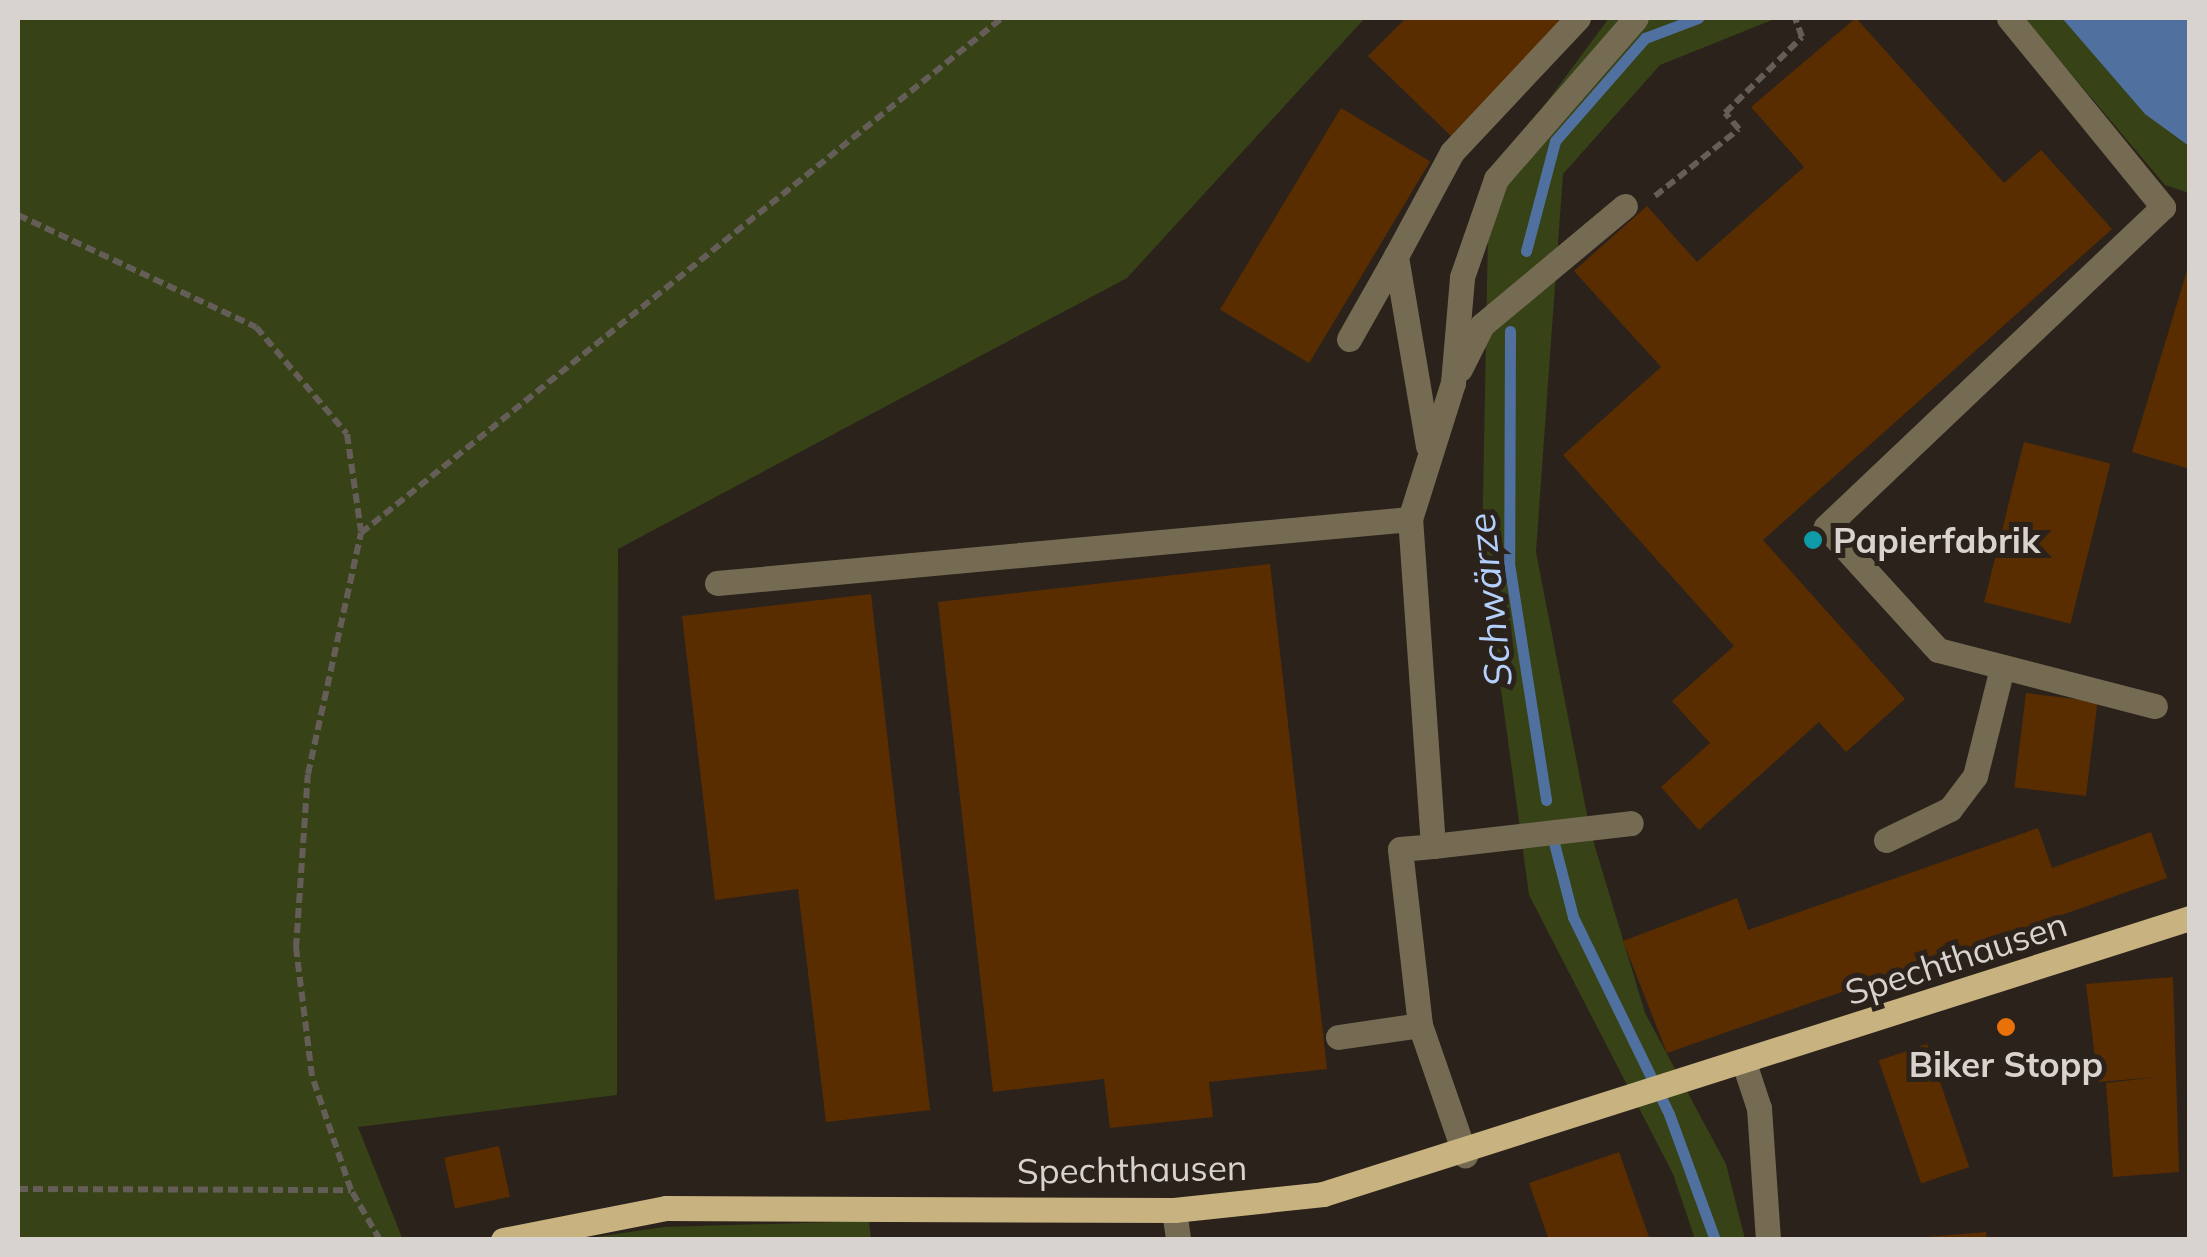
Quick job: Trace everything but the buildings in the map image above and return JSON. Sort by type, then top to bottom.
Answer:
[{"type":"main road","name":"Spechthausen","points":[[504,1240],[666,1208],[1174,1210],[1323,1194],[1465,1155],[1603,1106],[2190,918]]},
{"type":"street","points":[[1348,339],[1452,152],[1578,18]]},
{"type":"street","points":[[1453,382],[1462,277],[1496,179],[1636,18]]},
{"type":"street","points":[[2009,18],[2163,208],[1826,527],[1938,650],[2002,672],[2155,706]]},
{"type":"street","points":[[1434,846],[1410,518],[1428,446],[1453,382],[1482,324],[1625,206]]},
{"type":"street","points":[[1396,256],[1428,446]]},
{"type":"street","points":[[718,582],[1410,518]]},
{"type":"street","points":[[1886,840],[1950,810],[1975,776],[2002,672]]},
{"type":"street","points":[[1465,1155],[1420,1025],[1400,849],[1630,824]]},
{"type":"street","points":[[1338,1037],[1420,1025]]},
{"type":"street","points":[[1744,1063],[1760,1108],[1768,1240]]},
{"type":"street","points":[[1174,1210],[1178,1240]]},
{"type":"path","points":[[361,533],[1002,18]]},
{"type":"path","points":[[1625,206],[1669,191],[1738,129],[1725,113],[1802,37],[1795,18]]},
{"type":"path","points":[[18,215],[256,327],[346,434],[361,533],[308,774],[296,948],[312,1076],[351,1190],[380,1240]]},
{"type":"path","points":[[18,1188],[351,1190]]},
{"type":"green space","points":[[18,18],[1365,18],[1127,278],[618,549],[617,1095],[358,1127],[403,1240],[18,1239]]},
{"type":"green space","points":[[1609,18],[1777,18],[1660,65],[1563,174],[1536,552],[1590,830],[1645,1013],[1726,1164],[1745,1239],[1695,1239],[1673,1174],[1529,895],[1482,550],[1489,180]]},
{"type":"green space","points":[[2024,18],[2189,18],[2189,193],[2165,185]]},
{"type":"green space","points":[[869,1221],[871,1239],[575,1240],[664,1227]]},
{"type":"water","points":[[2062,18],[2189,18],[2189,146],[2145,114]]},
{"type":"waterway","name":"Schwärze","points":[[1526,251],[1555,141],[1645,38],[1698,18]]},
{"type":"waterway","name":"Schwärze","points":[[1510,331],[1509,563],[1546,800]]},
{"type":"waterway","name":"Schwärze","points":[[1553,839],[1573,917],[1669,1114],[1715,1240]]},
{"type":"place","name":"Papierfabrik","points":[[1813,540]]},
{"type":"place","name":"Biker Stopp","points":[[2006,1027]]}]
